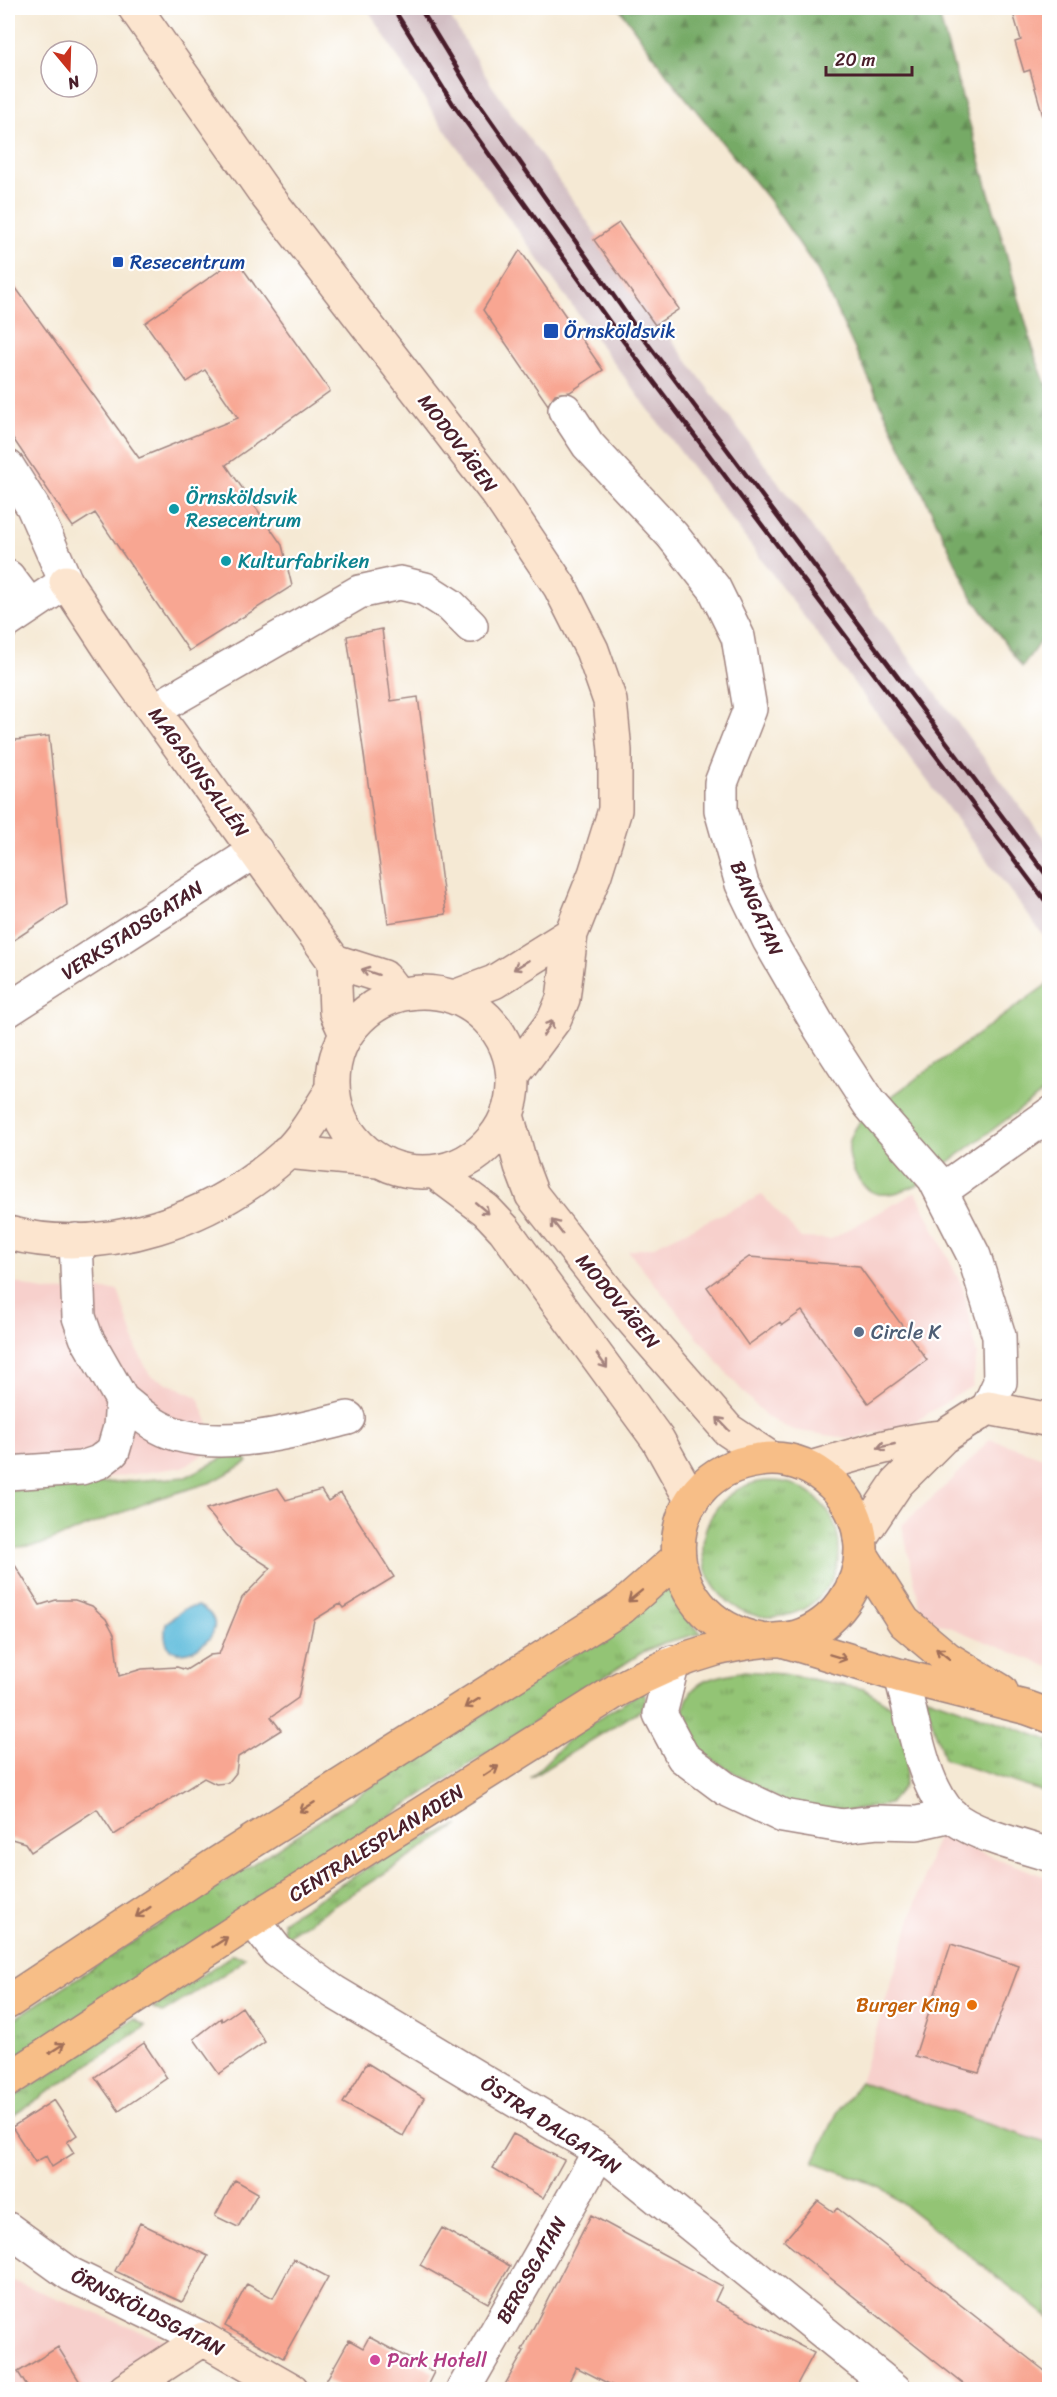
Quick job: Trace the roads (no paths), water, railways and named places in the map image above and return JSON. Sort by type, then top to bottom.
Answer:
[{"type":"highway","points":[[772,1640],[812,1630],[837,1611],[854,1585],[860,1546],[857,1524],[844,1497],[835,1486],[811,1468],[770,1458],[747,1461],[726,1470],[707,1483],[692,1501],[681,1528],[679,1557],[685,1584],[705,1614],[734,1633],[772,1640],[901,1677],[1039,1712]]},
{"type":"highway","points":[[860,1546],[904,1623],[948,1659],[1039,1712]]},
{"type":"highway","points":[[8,2002],[215,1864],[621,1608],[679,1557]]},
{"type":"highway","name":"CENTRALESPLANADEN","points":[[8,2080],[253,1920],[616,1691],[674,1662],[772,1640]]},
{"type":"main road","name":"MODOVÄGEN","points":[[135,8],[267,196],[499,496],[560,587],[592,650],[610,701],[615,750],[615,810],[595,874],[571,934],[563,999],[554,1020],[513,1075]]},
{"type":"main road","name":"MAGASINSALLÉN","points":[[66,582],[154,710],[334,961]]},
{"type":"main road","points":[[454,997],[494,982],[571,934]]},
{"type":"main road","points":[[346,1034],[336,1011],[334,961],[384,976],[398,995]]},
{"type":"main road","points":[[287,1152],[378,1161],[416,1173],[435,1172],[459,1166],[479,1153],[496,1136],[507,1115],[513,1096],[513,1075],[508,1050],[495,1027],[477,1009],[454,997],[426,992],[398,995],[378,1003],[360,1016],[346,1034],[334,1060],[332,1090],[339,1118],[355,1143],[378,1161]]},
{"type":"main road","points":[[8,1233],[33,1238],[107,1239],[137,1233],[185,1217],[232,1192],[287,1152],[332,1090]]},
{"type":"main road","name":"MODOVÄGEN","points":[[507,1115],[517,1155],[532,1195],[609,1293],[728,1430],[770,1458]]},
{"type":"main road","points":[[435,1172],[486,1210],[504,1229],[658,1440],[692,1501]]},
{"type":"main road","points":[[860,1546],[897,1483],[943,1437],[988,1408],[1050,1420]]},
{"type":"main road","points":[[811,1468],[915,1439],[943,1437]]},
{"type":"main road","points":[[125,2390],[203,2339]]},
{"type":"main road","name":"ÖRNSKÖLDSGATAN","points":[[203,2339],[292,2390]]},
{"type":"street","name":"BANGATAN","points":[[565,411],[588,445],[672,535],[714,588],[738,637],[750,709],[721,783],[721,810],[742,884],[769,940],[862,1093],[934,1178],[974,1256],[999,1336],[1000,1382],[988,1408]]},
{"type":"street","points":[[8,466],[33,507],[66,582],[19,614],[8,577]]},
{"type":"street","points":[[154,710],[359,592],[400,583],[425,589],[450,605],[471,626]]},
{"type":"street","name":"VERKSTADSGATAN","points":[[8,1010],[256,850]]},
{"type":"street","points":[[941,1191],[1050,1114]]},
{"type":"street","points":[[76,1240],[80,1317],[86,1338],[122,1400],[160,1428],[187,1436],[221,1439],[275,1435],[348,1418]]},
{"type":"street","points":[[8,1473],[81,1468],[99,1462],[112,1451],[120,1427],[122,1400]]},
{"type":"street","points":[[674,1662],[660,1714],[683,1757],[726,1789],[783,1816],[842,1826],[877,1822],[917,1824],[952,1815]]},
{"type":"street","points":[[901,1677],[929,1780],[952,1815],[976,1829],[1050,1855]]},
{"type":"street","name":"ÖSTRA DALGATAN","points":[[253,1920],[277,1951],[334,1992],[600,2151],[895,2390]]},
{"type":"street","name":"BERGSGATAN","points":[[463,2390],[600,2151]]},
{"type":"street","name":"ÖRNSKÖLDSGATAN","points":[[8,2229],[70,2274],[203,2339]]},
{"type":"water","points":[[198,1606],[212,1617],[214,1628],[208,1639],[198,1648],[185,1652],[174,1651],[166,1642],[166,1623],[186,1608]]},
{"type":"railway","points":[[393,8],[453,104],[624,342],[1050,907]]},
{"type":"railway","points":[[420,8],[473,95],[639,332],[1050,880]]},
{"type":"place","name":"Resecentrum","points":[[118,262]]},
{"type":"place","name":"Örnsköldsvik","points":[[551,331]]},
{"type":"place","name":"Örnsköldsvik Resecentrum","points":[[174,509]]},
{"type":"place","name":"Kulturfabriken","points":[[226,561]]},
{"type":"place","name":"Circle K","points":[[859,1332]]},
{"type":"place","name":"Burger King","points":[[972,2005]]},
{"type":"place","name":"Park Hotell","points":[[375,2360]]}]
